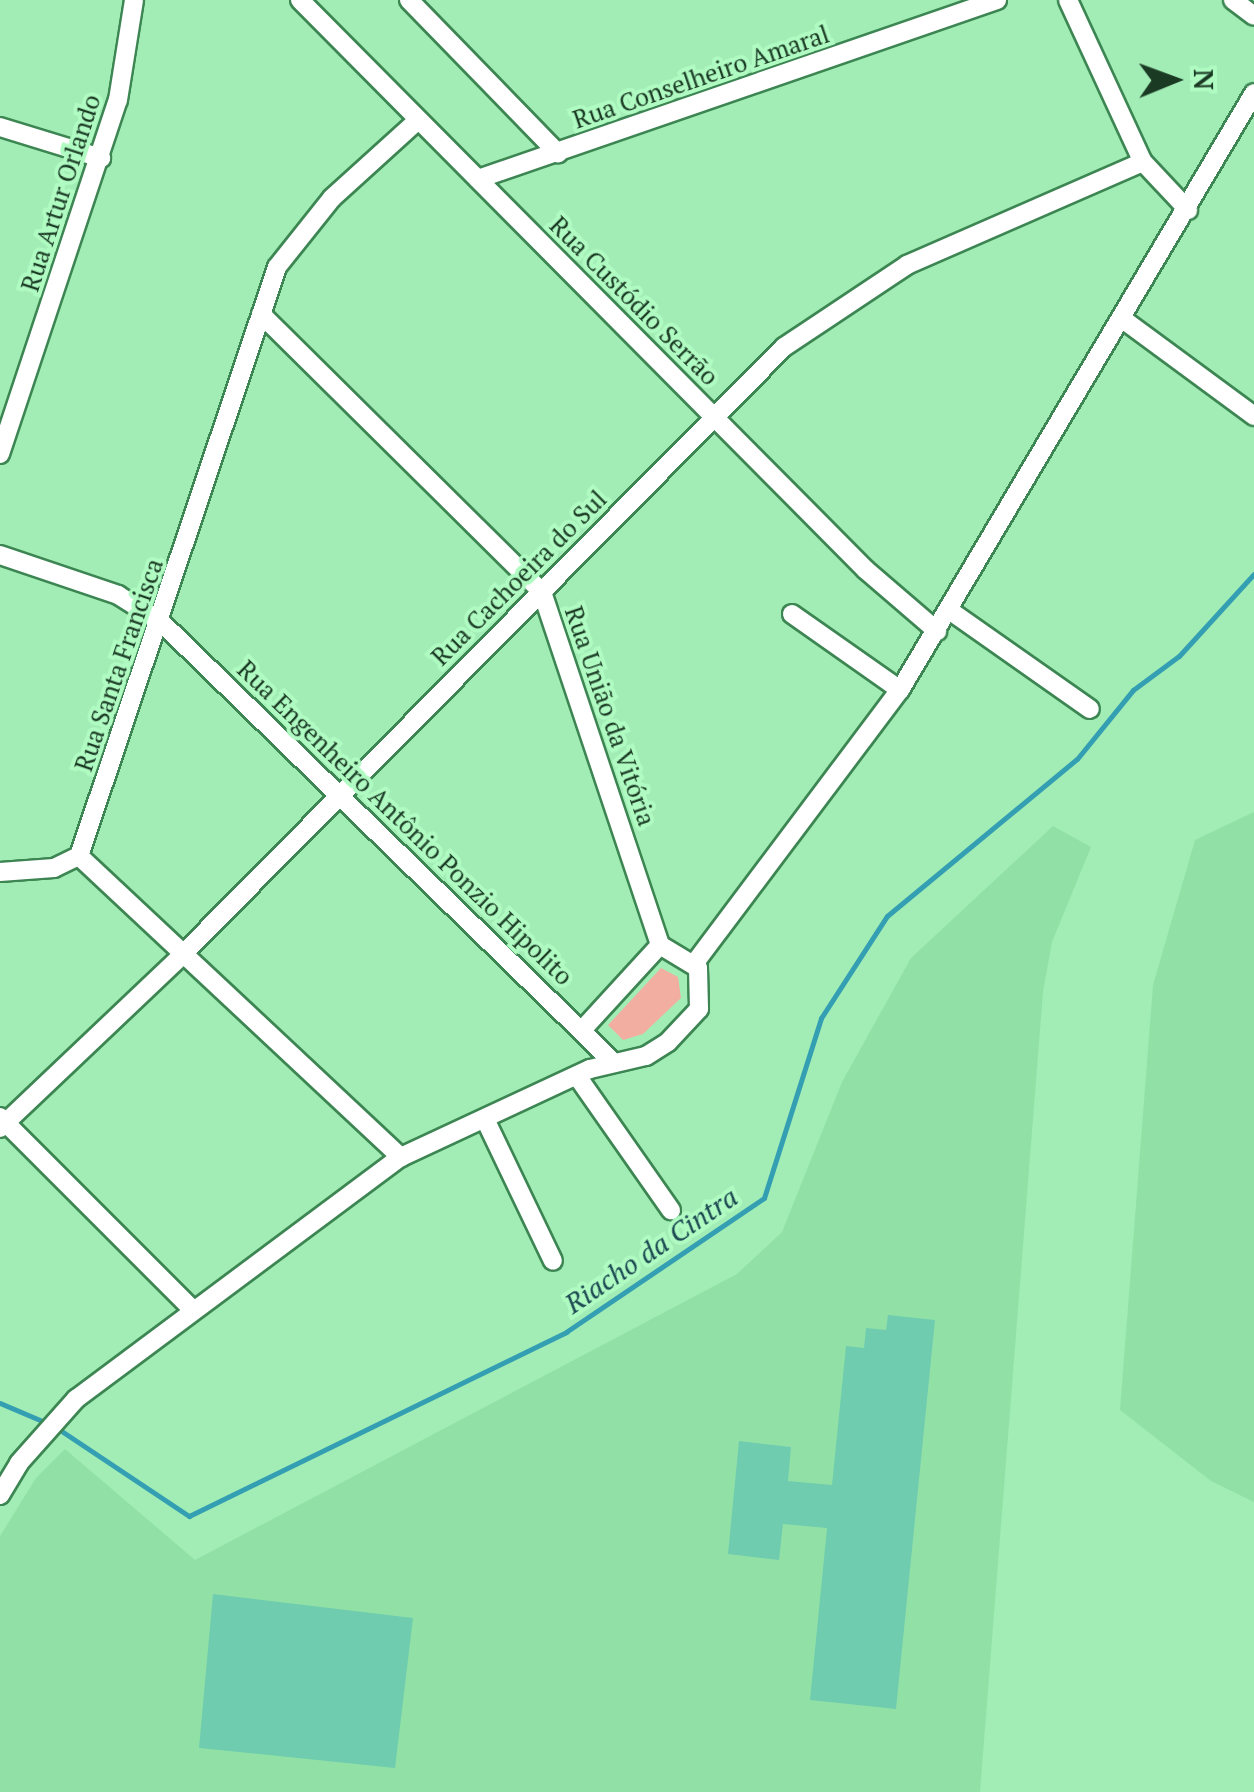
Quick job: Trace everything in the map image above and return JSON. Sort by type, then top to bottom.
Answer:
[{"type":"street","name":"Rua Artur Orlando","points":[[0,454],[101,158],[126,60],[134,0]]},
{"type":"street","name":"Rua Custódio Serrão","points":[[300,0],[866,570],[937,631]]},
{"type":"street","points":[[409,0],[558,153]]},
{"type":"street","name":"Rua Conselheiro Amaral","points":[[478,179],[997,0]]},
{"type":"street","points":[[1068,0],[1143,162],[1188,210]]},
{"type":"street","points":[[1233,0],[1254,16]]},
{"type":"street","points":[[694,964],[900,690],[1124,320],[1254,93]]},
{"type":"street","name":"Rua Santa Francisca","points":[[79,856],[161,622],[277,268],[304,227],[418,120]]},
{"type":"street","points":[[0,127],[101,158]]},
{"type":"street","name":"Rua Cachoeira do Sul","points":[[2,1123],[182,955],[338,792],[784,347],[907,265],[1143,162]]},
{"type":"street","name":"Rua União da Vitória","points":[[261,314],[542,592],[660,945]]},
{"type":"street","points":[[1124,320],[1254,416]]},
{"type":"street","name":"Rua Engenheiro Antônio Ponzio Hipolito","points":[[0,555],[118,595],[161,622],[612,1062]]},
{"type":"street","points":[[950,610],[1090,710]]},
{"type":"street","points":[[792,614],[900,690]]},
{"type":"street","points":[[0,872],[54,868],[79,856],[400,1156]]},
{"type":"street","points":[[0,1495],[43,1433],[76,1399],[192,1308],[400,1156],[577,1076],[612,1062],[646,1056],[668,1042],[698,1008],[703,984],[694,964],[660,945],[582,1030]]},
{"type":"street","points":[[577,1076],[671,1210]]},
{"type":"street","points":[[485,1119],[553,1262]]},
{"type":"street","points":[[2,1123],[192,1308]]},
{"type":"shaded area","points":[[1254,812],[1254,1502],[1211,1481],[1120,1410],[1153,985],[1195,840]]},
{"type":"shaded area","points":[[1053,826],[1091,847],[1052,942],[1043,992],[980,1792],[0,1792],[0,1536],[36,1478],[65,1449],[195,1560],[737,1274],[782,1232],[842,1082],[911,958]]},
{"type":"shaded area","points":[[661,968],[678,977],[681,998],[643,1034],[623,1040],[608,1025]]},
{"type":"building","points":[[888,1315],[935,1320],[896,1709],[810,1700],[827,1528],[783,1524],[779,1560],[728,1554],[739,1441],[791,1447],[788,1481],[832,1485],[846,1346],[864,1348],[866,1328],[886,1330]]},
{"type":"building","points":[[213,1594],[413,1618],[395,1768],[199,1748]]},
{"type":"waterway","name":"Riacho da Cintra","points":[[57,1428],[189,1516],[566,1332],[764,1198],[821,1018],[887,916],[1077,759],[1133,690],[1179,656],[1254,574]]},
{"type":"waterway","name":"Riacho da Cintra","points":[[0,1403],[47,1423]]}]
